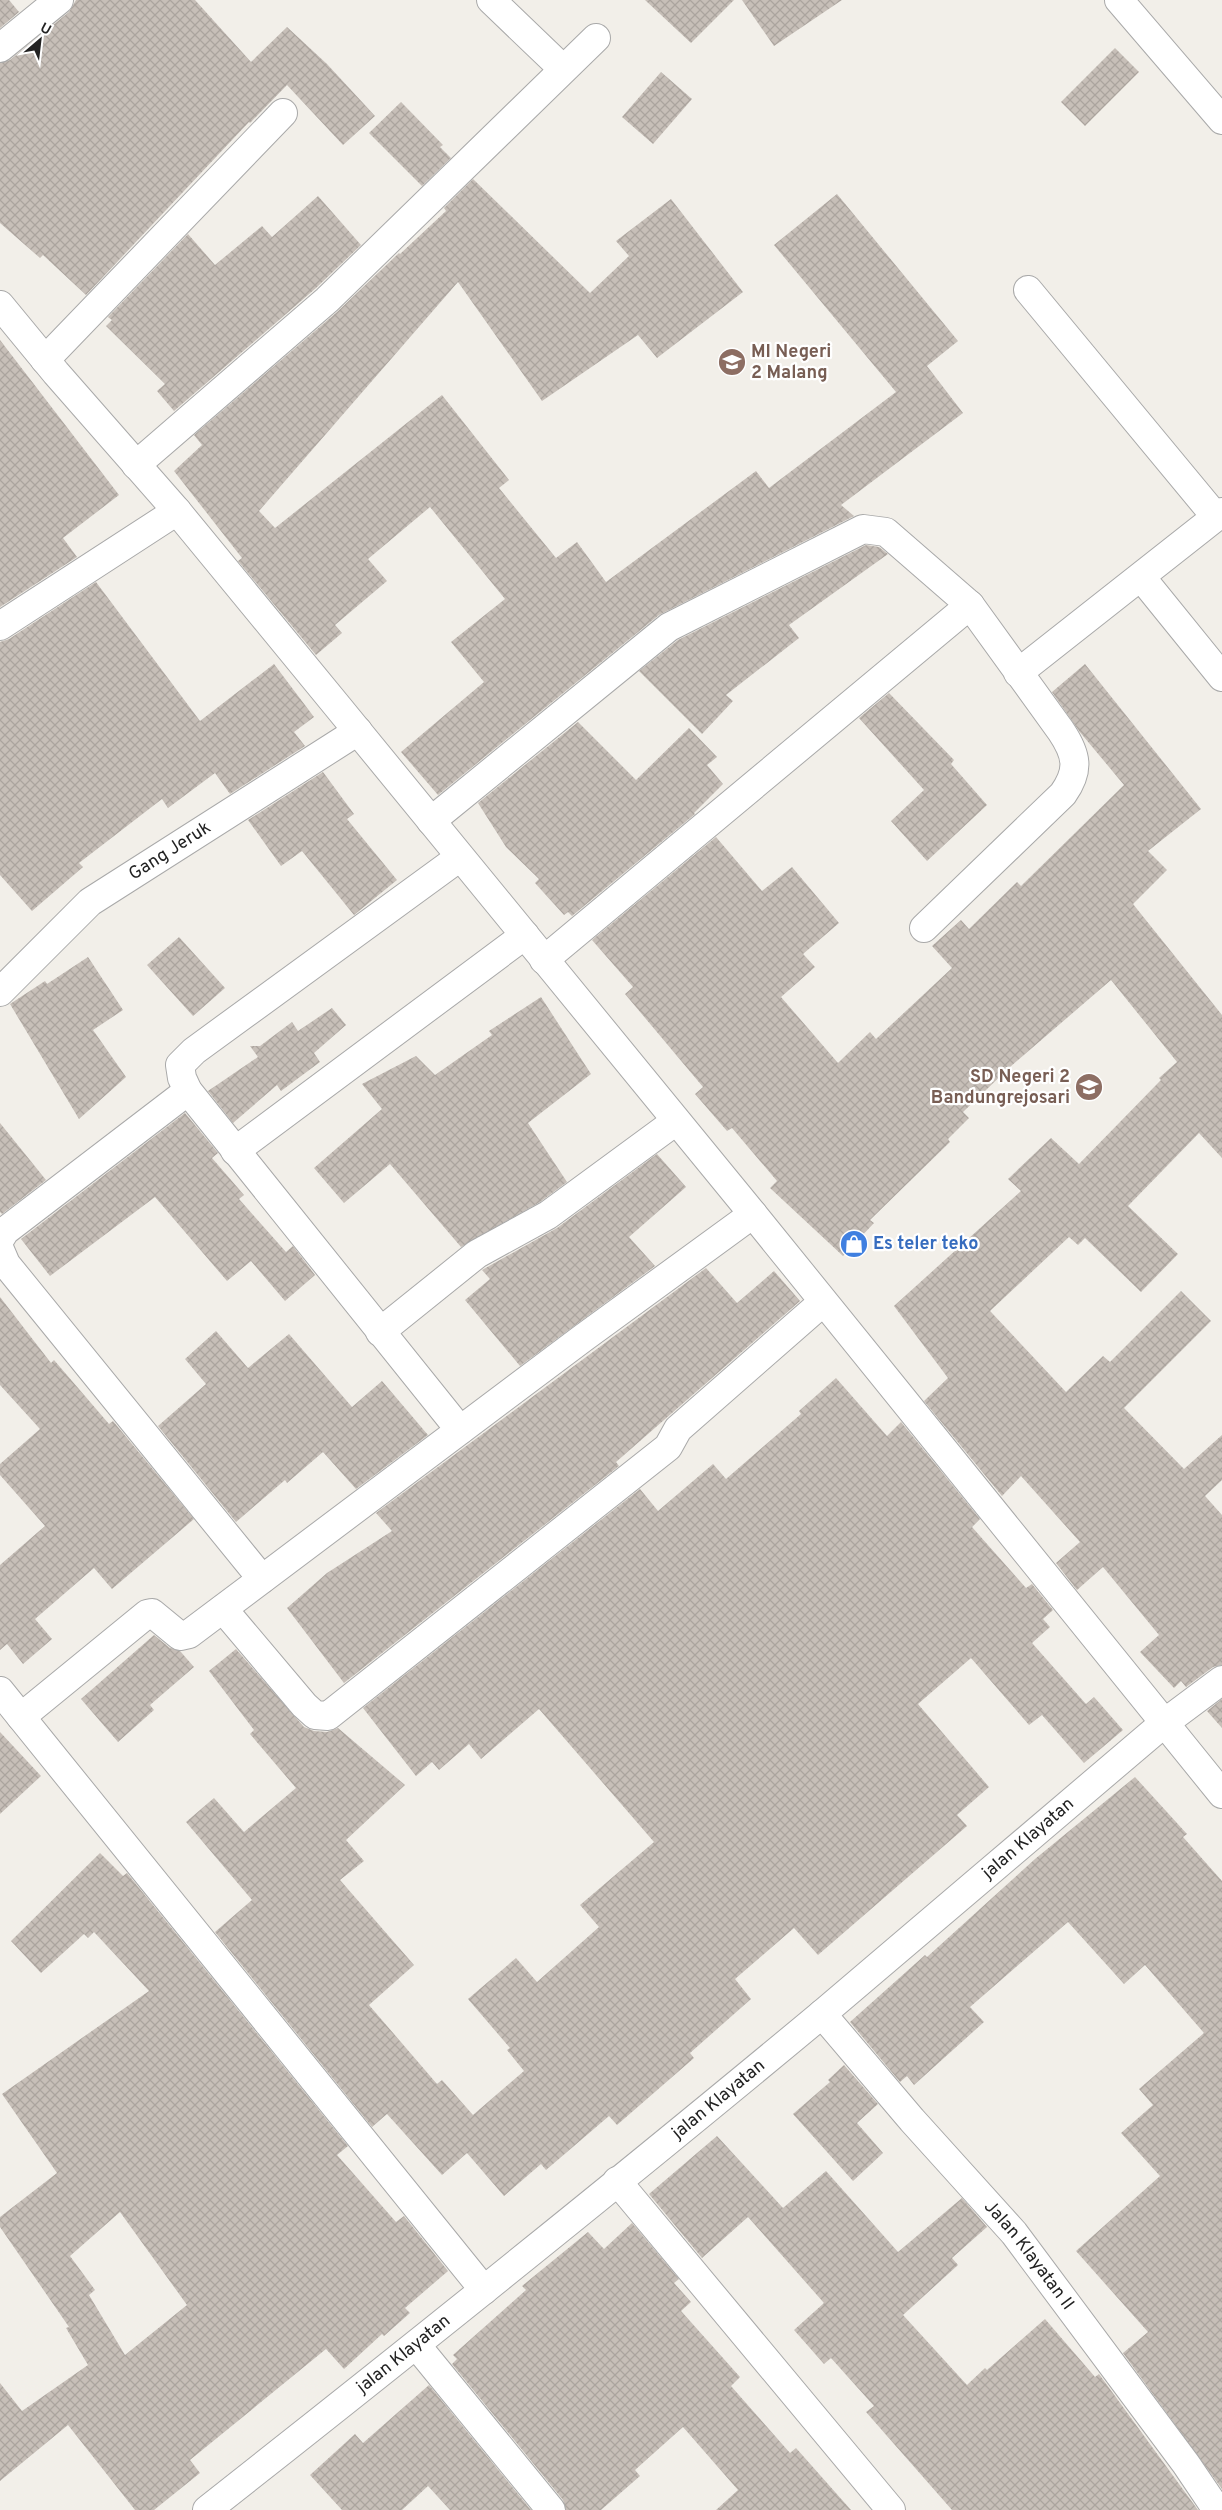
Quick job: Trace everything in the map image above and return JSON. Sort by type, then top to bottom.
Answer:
[{"type":"street","points":[[0,48],[59,0]]},
{"type":"street","points":[[491,0],[563,69]]},
{"type":"street","points":[[1119,0],[1222,120]]},
{"type":"street","points":[[136,465],[327,300],[596,38]]},
{"type":"street","points":[[45,360],[283,113]]},
{"type":"street","points":[[1018,673],[1219,515],[1028,290]]},
{"type":"street","points":[[0,306],[177,511],[358,731],[753,1214],[1163,1724],[1222,1794]]},
{"type":"street","points":[[0,626],[177,511]]},
{"type":"street","points":[[430,821],[669,626],[863,529],[886,532],[970,605],[1071,746],[1075,765],[1072,780],[1063,794],[924,928]]},
{"type":"street","points":[[1141,577],[1222,677]]},
{"type":"street","points":[[544,960],[970,605]]},
{"type":"street","name":"Gang Jeruk","points":[[0,992],[90,902],[358,731]]},
{"type":"street","points":[[460,857],[194,1051],[180,1065],[182,1078],[188,1091],[460,1430]]},
{"type":"street","points":[[235,1151],[525,935]]},
{"type":"street","points":[[0,1239],[5,1231],[188,1091]]},
{"type":"street","points":[[380,1332],[477,1254],[548,1215],[676,1121]]},
{"type":"street","points":[[21,1717],[147,1614],[152,1614],[180,1636],[189,1634],[460,1430],[753,1214]]},
{"type":"street","points":[[0,1250],[6,1264],[262,1579]]},
{"type":"street","points":[[223,1608],[304,1705],[315,1715],[328,1716],[668,1447],[678,1429],[823,1302]]},
{"type":"street","name":"jalan Klayatan","points":[[207,2510],[417,2346],[822,2014],[1163,1724],[1222,1680]]},
{"type":"street","points":[[0,1691],[484,2290]]},
{"type":"street","name":"Jalan Klayatan II","points":[[822,2014],[912,2120],[1014,2233],[1186,2464],[1217,2510]]},
{"type":"street","points":[[617,2182],[891,2510]]},
{"type":"street","points":[[417,2346],[551,2510]]},
{"type":"building","points":[[0,0],[9,0],[19,12],[0,28]]},
{"type":"building","points":[[76,0],[195,0],[251,62],[287,27],[327,64],[375,116],[343,145],[287,85],[249,122],[86,295],[43,255],[40,258],[0,223],[0,63],[10,60],[69,12]]},
{"type":"building","points":[[645,0],[734,0],[691,43]]},
{"type":"building","points":[[742,0],[842,0],[774,46]]},
{"type":"building","points":[[1115,48],[1139,72],[1085,126],[1061,102]]},
{"type":"building","points":[[661,72],[692,99],[653,144],[622,117]]},
{"type":"building","points":[[401,102],[443,145],[440,147],[451,158],[422,186],[369,133]]},
{"type":"building","points":[[473,179],[590,293],[629,256],[616,241],[671,199],[743,292],[657,358],[638,335],[542,401],[458,282],[259,511],[275,528],[442,395],[509,480],[499,488],[556,558],[577,542],[606,582],[756,471],[769,488],[896,392],[774,245],[837,194],[958,341],[927,366],[963,413],[841,505],[854,516],[659,615],[438,795],[401,752],[484,682],[451,642],[505,599],[430,507],[368,559],[387,581],[335,625],[342,633],[316,655],[238,561],[242,558],[174,471],[202,445],[194,435],[337,312],[446,211],[444,208]]},
{"type":"building","points":[[318,196],[361,245],[316,288],[174,411],[157,391],[165,384],[106,326],[112,320],[108,317],[188,234],[215,265],[262,226],[272,237]]},
{"type":"building","points":[[0,340],[119,495],[63,538],[77,557],[0,607]]},
{"type":"building","points":[[866,545],[879,547],[888,554],[789,625],[799,638],[726,695],[733,701],[702,734],[639,671],[678,640]]},
{"type":"building","points":[[96,582],[200,721],[274,664],[314,717],[294,732],[305,746],[230,794],[215,773],[168,808],[162,799],[79,863],[83,867],[32,911],[0,875],[0,642],[9,639]]},
{"type":"building","points":[[1085,664],[1201,809],[1148,851],[1167,870],[1133,904],[1222,1015],[1222,1158],[1199,1133],[1128,1206],[1178,1254],[1141,1292],[1085,1238],[1078,1245],[1069,1237],[990,1311],[1066,1392],[1103,1356],[1110,1362],[1181,1291],[1211,1321],[1124,1408],[1184,1469],[1222,1435],[1222,1480],[1205,1496],[1222,1515],[1222,1665],[1213,1667],[1186,1687],[1181,1681],[1174,1688],[1140,1652],[1159,1635],[1103,1567],[1077,1590],[1056,1563],[1080,1542],[1021,1476],[1002,1496],[924,1401],[948,1378],[894,1306],[1021,1191],[1008,1179],[1051,1138],[1079,1164],[1161,1080],[1159,1078],[1177,1062],[1111,980],[1010,1067],[963,1112],[969,1118],[948,1139],[950,1142],[870,1220],[874,1223],[843,1256],[770,1188],[777,1181],[732,1128],[727,1131],[695,1094],[703,1087],[625,994],[633,987],[592,940],[716,837],[762,891],[792,867],[839,923],[803,954],[815,967],[781,997],[838,1063],[870,1032],[876,1039],[952,968],[932,946],[961,920],[969,929],[1017,882],[1021,886],[1124,785],[1079,731],[1052,692]]},
{"type":"building","points":[[889,693],[954,760],[951,764],[987,805],[927,861],[891,821],[924,790],[859,718]]},
{"type":"building","points":[[578,722],[636,780],[689,728],[717,757],[707,765],[723,784],[695,814],[572,916],[568,912],[564,915],[535,883],[539,879],[506,847],[478,803]]},
{"type":"building","points":[[323,772],[354,814],[347,819],[397,880],[354,915],[302,851],[281,866],[248,820]]},
{"type":"building","points":[[179,937],[225,988],[193,1016],[147,965]]},
{"type":"building","points":[[88,957],[123,1010],[93,1030],[126,1077],[79,1119],[10,1004],[45,981],[47,984]]},
{"type":"building","points":[[541,997],[591,1074],[528,1123],[567,1182],[540,1202],[461,1247],[390,1164],[344,1203],[314,1168],[382,1109],[362,1084],[416,1056],[435,1075],[492,1035],[489,1031]]},
{"type":"building","points":[[332,1008],[346,1025],[314,1053],[320,1062],[281,1091],[277,1085],[233,1123],[208,1091],[258,1057],[250,1046],[260,1046],[292,1022],[298,1031]]},
{"type":"building","points":[[185,1113],[218,1153],[212,1158],[244,1195],[239,1199],[286,1252],[293,1246],[315,1275],[285,1301],[251,1261],[227,1281],[155,1197],[50,1276],[21,1239]]},
{"type":"building","points":[[0,1123],[46,1180],[2,1214],[0,1212]]},
{"type":"building","points":[[657,1154],[686,1187],[629,1237],[655,1266],[520,1366],[465,1300],[490,1279],[482,1270],[557,1228]]},
{"type":"building","points":[[706,1268],[737,1303],[774,1271],[800,1301],[616,1462],[619,1466],[344,1683],[287,1608],[327,1573],[392,1531],[376,1513]]},
{"type":"building","points":[[0,1297],[51,1363],[54,1360],[109,1424],[113,1421],[194,1519],[112,1589],[94,1568],[35,1619],[52,1639],[23,1664],[7,1644],[0,1650],[0,1565],[45,1526],[0,1475],[0,1464],[40,1429],[0,1385]]},
{"type":"building","points":[[216,1331],[248,1368],[289,1334],[352,1407],[382,1381],[428,1435],[356,1489],[323,1452],[287,1483],[285,1480],[236,1522],[158,1426],[206,1384],[185,1359]]},
{"type":"building","points":[[836,1378],[887,1436],[901,1422],[980,1519],[972,1527],[1026,1588],[1032,1584],[1053,1610],[1043,1619],[1050,1627],[1032,1643],[1086,1704],[1094,1697],[1123,1730],[1084,1763],[1042,1715],[1029,1725],[971,1658],[918,1704],[989,1787],[957,1815],[967,1826],[818,1955],[794,1928],[735,1979],[751,1999],[690,2053],[694,2058],[617,2125],[609,2116],[546,2170],[541,2164],[504,2196],[467,2153],[442,2175],[387,2114],[372,2127],[215,1932],[252,1900],[186,1822],[214,1798],[244,1832],[296,1788],[250,1734],[254,1730],[209,1671],[236,1649],[304,1727],[314,1731],[327,1732],[338,1728],[405,1785],[346,1840],[364,1861],[340,1880],[414,1965],[369,2005],[437,2084],[442,2080],[473,2115],[524,2071],[507,2050],[510,2048],[468,1999],[516,1958],[537,1982],[599,1927],[580,1905],[654,1842],[539,1709],[481,1759],[469,1744],[439,1770],[432,1762],[416,1776],[363,1708],[640,1489],[658,1511],[713,1464],[726,1479],[801,1414],[799,1411]]},
{"type":"building","points":[[154,1635],[170,1648],[180,1651],[194,1667],[150,1705],[154,1710],[118,1742],[81,1699]]},
{"type":"building","points":[[1222,1699],[1222,1728],[1207,1711]]},
{"type":"building","points":[[0,1732],[41,1776],[0,1814]]},
{"type":"building","points":[[1135,1777],[1187,1834],[1183,1837],[1222,1881],[1222,2489],[1123,2353],[1148,2332],[1076,2251],[1160,2176],[1121,2133],[1153,2105],[1139,2089],[1204,2033],[1145,1965],[1124,1984],[1068,1922],[970,2007],[984,2022],[914,2085],[907,2076],[900,2082],[850,2022],[925,1955],[927,1957],[1035,1859]]},
{"type":"building","points":[[100,1853],[123,1876],[127,1873],[348,2146],[337,2155],[396,2222],[404,2216],[448,2271],[405,2308],[410,2313],[384,2336],[382,2334],[344,2369],[326,2349],[190,2460],[200,2473],[154,2510],[135,2510],[68,2425],[0,2481],[0,2383],[22,2411],[88,2365],[66,2328],[69,2327],[0,2227],[0,2217],[57,2173],[2,2094],[149,1991],[94,1932],[88,1938],[84,1934],[41,1973],[11,1941]],"holes":[[[120,2212],[187,2305],[125,2355],[89,2295],[95,2290],[70,2256]]]},
{"type":"building","points":[[844,2065],[878,2104],[857,2123],[883,2153],[853,2181],[793,2114],[830,2082],[828,2080]]},
{"type":"building","points":[[717,2136],[783,2208],[826,2171],[898,2252],[962,2198],[987,2227],[952,2258],[958,2265],[903,2315],[967,2385],[1045,2319],[1095,2377],[1099,2374],[1198,2510],[952,2510],[866,2412],[874,2406],[831,2358],[824,2364],[794,2330],[824,2303],[748,2217],[702,2258],[649,2194]]},
{"type":"building","points":[[632,2223],[679,2279],[674,2283],[691,2302],[681,2311],[740,2377],[731,2386],[790,2453],[796,2448],[851,2510],[716,2510],[738,2490],[683,2427],[635,2470],[640,2476],[601,2510],[566,2510],[563,2500],[452,2364],[457,2359],[453,2355],[526,2290],[522,2286],[588,2232],[604,2249]]},
{"type":"building","points":[[429,2385],[531,2510],[450,2510],[428,2486],[402,2510],[342,2510],[310,2475],[355,2434],[363,2443]]},
{"type":"place","name":"MI Negeri 2 Malang","points":[[732,362]]},
{"type":"place","name":"SD Negeri 2 Bandungrejosari","points":[[1089,1087]]},
{"type":"place","name":"Es teler teko","points":[[854,1244]]}]
